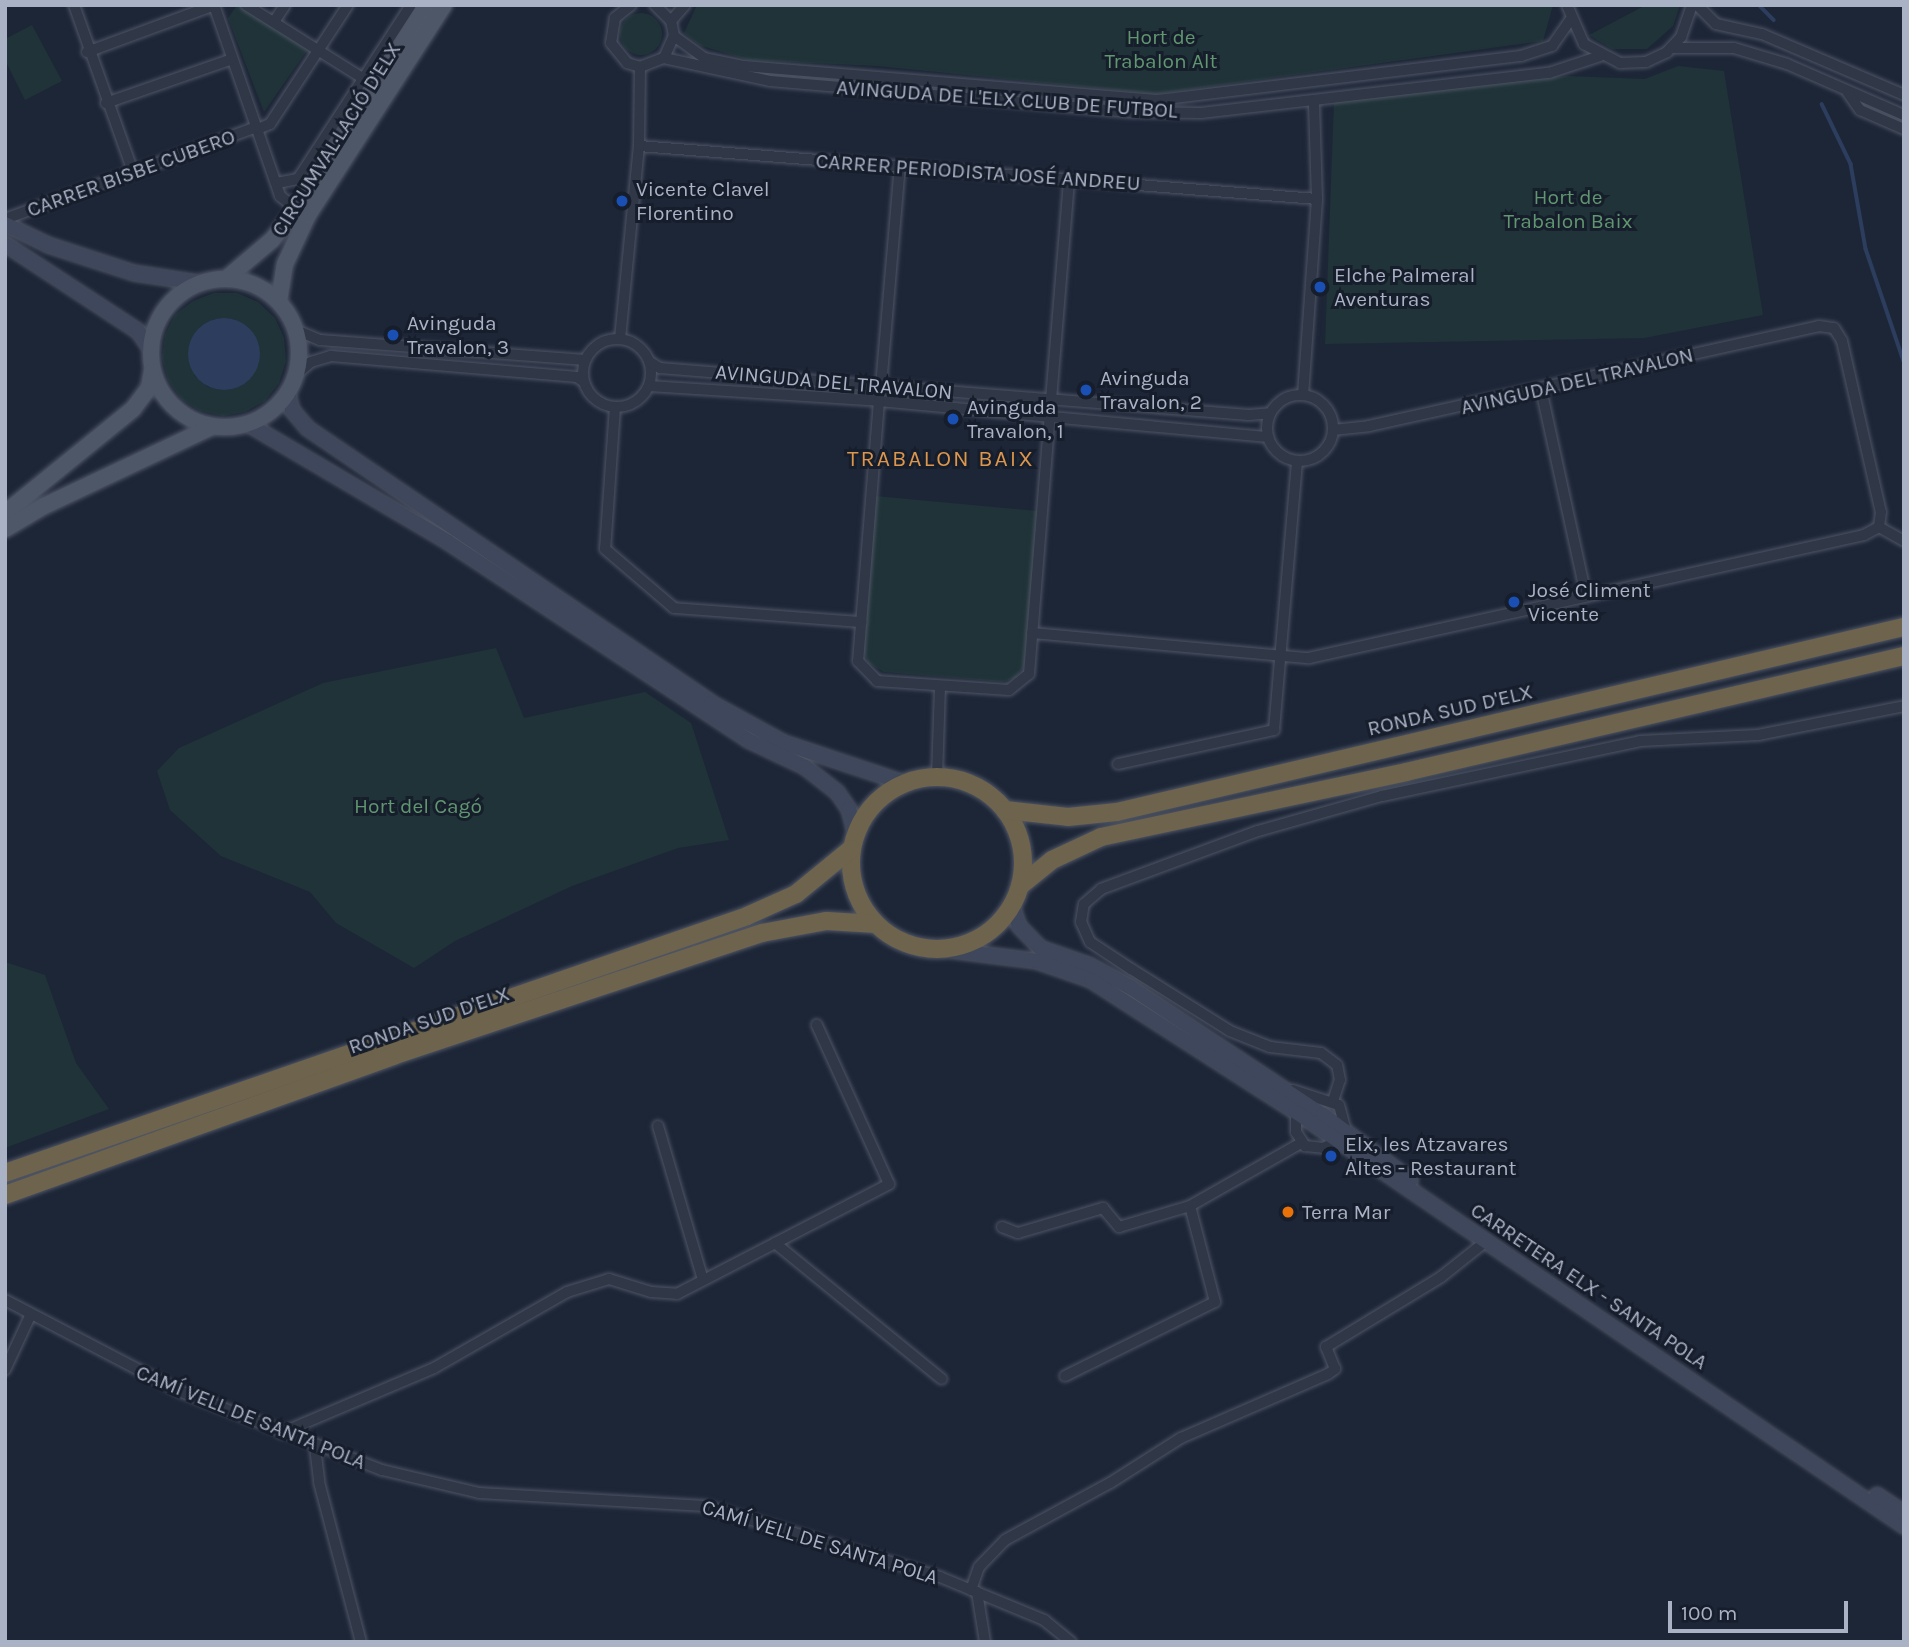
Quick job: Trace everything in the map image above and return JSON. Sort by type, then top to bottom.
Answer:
[{"type":"highway","name":"RONDA SUD D'ELX","points":[[1005,810],[1068,817],[1117,812],[1904,627]]},
{"type":"highway","points":[[1020,886],[1052,860],[1101,837],[1406,772],[1904,656]]},
{"type":"highway","points":[[937,776],[963,780],[986,792],[1005,810],[1018,833],[1023,860],[1020,886],[1012,905],[984,935],[948,950],[918,947],[876,924],[860,902],[851,876],[853,841],[867,812],[904,783],[937,776]]},
{"type":"highway","name":"RONDA SUD D'ELX","points":[[5,1172],[747,916],[796,894],[853,841]]},
{"type":"highway","name":"RONDA SUD D'ELX","points":[[5,1195],[395,1055],[762,933],[827,921],[876,924]]},
{"type":"main road","name":"CIRCUMVAL·LACIÓ D'ELX","points":[[227,278],[271,240],[311,192],[427,5]]},
{"type":"main road","name":"CIRCUMVAL·LACIÓ D'ELX","points":[[279,301],[285,264],[304,224],[444,5]]},
{"type":"main road","points":[[5,222],[48,246],[134,273],[199,283],[227,278],[246,281],[279,301],[296,330],[297,374],[288,393],[271,412],[248,424],[213,426],[42,507],[5,529]]},
{"type":"main road","points":[[5,244],[127,324],[150,348]]},
{"type":"main road","points":[[5,513],[133,409],[149,388],[152,371],[150,348],[165,308],[199,283]]},
{"type":"main road","points":[[152,371],[174,407],[213,426]]},
{"type":"main road","points":[[288,393],[292,410],[307,428],[711,703],[784,743],[904,783]]},
{"type":"main road","points":[[248,424],[448,542],[748,740],[805,767],[837,793],[849,809],[853,841]]},
{"type":"main road","name":"CARRETERA ELX - SANTA POLA","points":[[1012,905],[1019,926],[1040,948],[1089,965],[1130,987],[1263,1075],[1485,1242],[1904,1525]]},
{"type":"main road","name":"CARRETERA ELX - SANTA POLA","points":[[948,950],[1036,961],[1091,980],[1296,1112],[1342,1136],[1904,1514]]},
{"type":"street","points":[[74,5],[106,103],[133,172]]},
{"type":"street","points":[[246,5],[363,79]]},
{"type":"street","points":[[274,22],[285,5]]},
{"type":"street","points":[[257,128],[270,124],[348,5]]},
{"type":"street","points":[[277,183],[298,179],[411,5]]},
{"type":"street","points":[[614,5],[611,43],[627,63],[640,67],[664,58],[674,36],[671,21],[655,5]]},
{"type":"street","points":[[615,18],[631,5]]},
{"type":"street","points":[[671,21],[685,5]]},
{"type":"street","points":[[1567,5],[1570,20],[1584,44],[1600,56],[1620,63],[1646,62],[1671,48],[1687,25],[1695,5],[1716,24],[1762,34],[1904,95]]},
{"type":"street","points":[[88,52],[214,6],[280,196],[289,203],[311,192]]},
{"type":"street","name":"AVINGUDA DE L'ELX CLUB DE FUTBOL","points":[[674,36],[704,58],[744,66],[1157,100],[1521,56],[1552,46],[1570,20]]},
{"type":"street","points":[[1671,48],[1734,48],[1787,64],[1904,115]]},
{"type":"street","name":"AVINGUDA DE L'ELX CLUB DE FUTBOL","points":[[664,58],[770,81],[1134,112],[1201,113],[1549,73],[1600,56]]},
{"type":"street","points":[[106,103],[233,59]]},
{"type":"street","points":[[620,339],[639,146],[640,67]]},
{"type":"street","points":[[1848,92],[1860,110],[1904,129]]},
{"type":"street","points":[[1303,394],[1317,199],[1314,101]]},
{"type":"street","name":"CARRER BISBE CUBERO","points":[[5,222],[133,172],[257,128]]},
{"type":"street","name":"CARRER PERIODISTA JOSÉ ANDREU","points":[[639,146],[1317,199]]},
{"type":"street","points":[[881,386],[900,166]]},
{"type":"street","points":[[1051,400],[1069,179]]},
{"type":"street","name":"AVINGUDA DEL TRAVALON","points":[[1333,430],[1541,389],[1819,326],[1833,328],[1842,341],[1881,512],[1880,527]]},
{"type":"street","points":[[296,330],[320,340],[585,360]]},
{"type":"street","points":[[297,374],[311,362],[331,356],[577,377],[584,382],[592,396],[615,407],[634,403],[649,386],[650,362],[641,348],[620,339],[602,342],[585,360],[584,382]]},
{"type":"street","name":"AVINGUDA DEL TRAVALON","points":[[650,362],[660,368],[1249,415],[1270,413]]},
{"type":"street","name":"AVINGUDA DEL TRAVALON","points":[[649,386],[1050,415],[1268,437]]},
{"type":"street","points":[[1541,389],[1586,596]]},
{"type":"street","points":[[1303,394],[1322,403],[1333,430],[1322,453],[1297,461],[1278,452],[1268,437],[1270,413],[1285,398],[1303,394]]},
{"type":"street","points":[[879,401],[858,662],[877,681],[1009,690],[1029,674],[1050,415]]},
{"type":"street","points":[[615,407],[605,549],[674,608],[861,622]]},
{"type":"street","points":[[1118,764],[1274,730],[1278,723],[1280,654],[1297,461]]},
{"type":"street","points":[[1032,633],[1309,658],[1864,535],[1880,527],[1904,541]]},
{"type":"street","points":[[937,776],[940,686]]},
{"type":"street","points":[[1333,1101],[1340,1080],[1337,1065],[1321,1053],[1270,1047],[1230,1031],[1131,970],[1090,942],[1081,922],[1084,904],[1101,890],[1258,831],[1382,796],[1640,741],[1758,736],[1904,706]]},
{"type":"street","points":[[281,1433],[434,1368],[567,1292],[609,1279],[651,1292],[677,1294],[889,1185],[817,1025]]},
{"type":"street","points":[[1263,1075],[1311,1097],[1333,1101],[1343,1112],[1342,1136],[1315,1149],[1301,1143],[1296,1132],[1296,1112]]},
{"type":"street","points":[[658,1126],[703,1280]]},
{"type":"street","points":[[1002,1227],[1018,1233],[1103,1208],[1119,1227],[1190,1206],[1301,1143]]},
{"type":"street","points":[[1065,1376],[1215,1302],[1190,1206]]},
{"type":"street","points":[[985,1642],[974,1591],[979,1567],[1005,1540],[1110,1483],[1181,1438],[1328,1374],[1335,1369],[1326,1347],[1441,1277],[1485,1242]]},
{"type":"street","points":[[775,1243],[942,1379]]},
{"type":"street","name":"CAMÍ VELL DE SANTA POLA","points":[[5,1300],[179,1391],[315,1447],[382,1470],[479,1493],[705,1506],[862,1551],[974,1591],[1044,1620],[1071,1642]]},
{"type":"street","points":[[5,1370],[32,1314]]},
{"type":"street","points":[[315,1447],[319,1482],[362,1642]]},
{"type":"green space","points":[[237,5],[308,49],[264,112],[228,18]]},
{"type":"green space","name":"Hort de Trabalon Alt","points":[[697,5],[1553,5],[1543,41],[1155,94],[878,66],[748,60],[699,45],[684,33]]},
{"type":"green space","points":[[1646,5],[1680,5],[1673,26],[1647,49],[1612,49],[1589,35]]},
{"type":"green space","points":[[641,13],[656,19],[662,34],[656,49],[641,55],[626,49],[620,34],[626,19]]},
{"type":"green space","points":[[32,25],[62,81],[25,100],[5,60],[5,39]]},
{"type":"green space","name":"Hort de Trabalon Baix","points":[[1678,66],[1724,71],[1763,315],[1644,338],[1325,344],[1334,102],[1567,76],[1645,79]]},
{"type":"green space","points":[[214,293],[237,293],[258,302],[275,318],[284,338],[286,361],[279,383],[265,401],[245,412],[223,416],[200,411],[181,399],[168,380],[162,358],[165,335],[175,315],[193,301]],"holes":[[[214,319],[232,319],[247,327],[224,390],[208,387],[194,375]]]},
{"type":"green space","points":[[875,496],[1038,511],[1024,667],[1015,678],[1003,682],[884,672],[868,663],[863,649]]},
{"type":"green space","name":"Hort del Cagó","points":[[496,648],[524,718],[645,692],[691,723],[729,840],[678,848],[572,886],[455,941],[414,968],[336,923],[310,892],[221,856],[170,810],[157,771],[179,748],[323,683]]},
{"type":"green space","points":[[5,962],[45,975],[76,1063],[109,1109],[5,1148]]},
{"type":"water","points":[[224,318],[244,324],[254,334],[260,354],[254,374],[244,384],[224,390],[204,384],[194,374],[188,354],[194,334],[204,324]]},
{"type":"waterway","points":[[1759,5],[1774,20]]},
{"type":"waterway","points":[[1822,104],[1851,164],[1866,249],[1904,361]]},
{"type":"place","name":"Vicente Clavel Florentino","points":[[622,201]]},
{"type":"place","name":"Elche Palmeral Aventuras","points":[[1320,287]]},
{"type":"place","name":"Avinguda Travalon, 3","points":[[393,335]]},
{"type":"place","name":"Avinguda Travalon, 2","points":[[1086,390]]},
{"type":"place","name":"Avinguda Travalon, 1","points":[[953,419]]},
{"type":"place","name":"José Climent Vicente","points":[[1514,602]]},
{"type":"place","name":"Elx, les Atzavares Altes - Restaurant","points":[[1331,1156]]},
{"type":"place","name":"Terra Mar","points":[[1288,1212]]},
{"type":"district","name":"TRABALON BAIX","points":[[941,459]]}]
